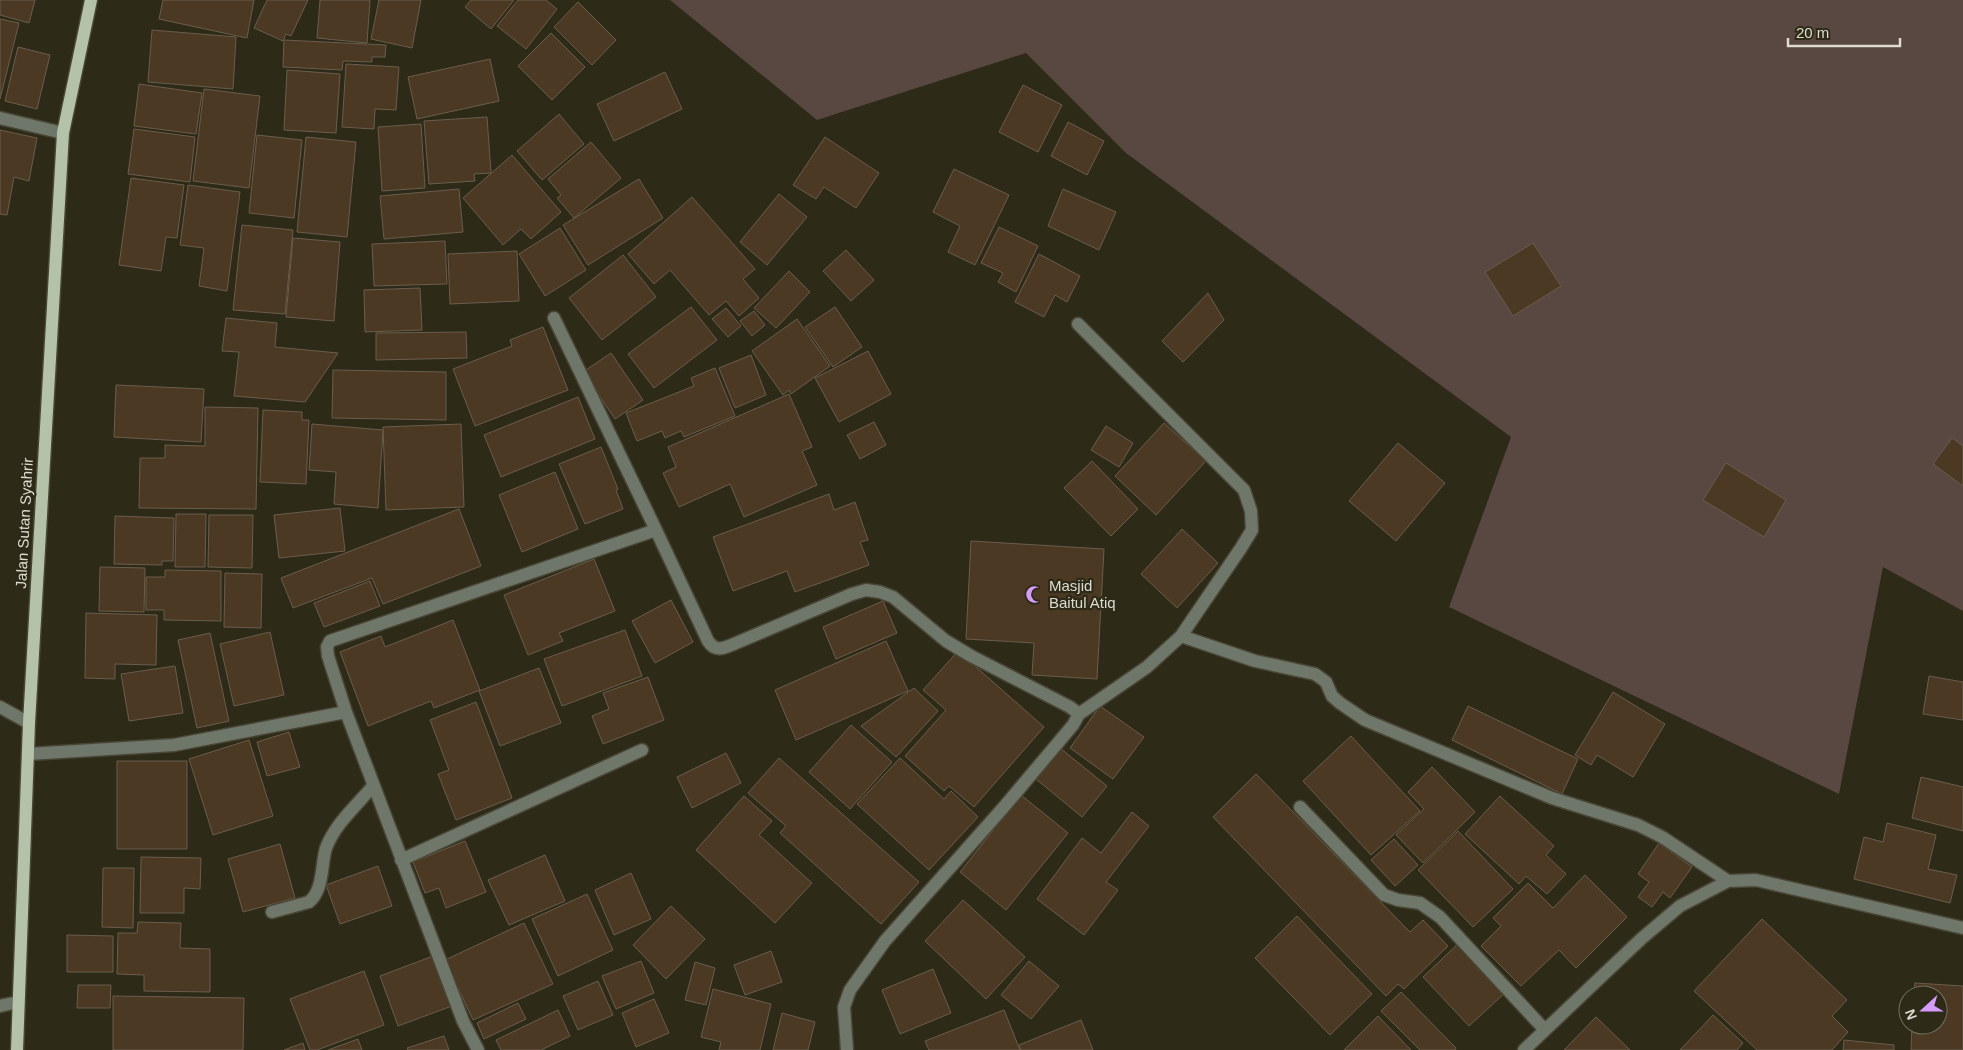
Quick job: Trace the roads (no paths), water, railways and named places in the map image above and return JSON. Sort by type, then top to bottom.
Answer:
[{"type":"main road","name":"Jalan Sutan Syahrir","points":[[17,1050],[28,754],[63,133],[91,0]]},
{"type":"street","points":[[0,118],[63,133]]},
{"type":"street","points":[[554,318],[708,641],[714,648],[719,649],[728,646],[852,594],[866,590],[880,592],[893,597],[946,641],[971,656],[1070,706],[1079,714]]},
{"type":"street","points":[[847,1050],[844,1007],[850,990],[884,941],[1003,808],[1073,726],[1079,714],[1147,667],[1181,636],[1252,530],[1251,511],[1244,490],[1078,324]]},
{"type":"street","points":[[478,1050],[463,1021],[373,786],[346,712],[328,656],[327,647],[330,641],[656,530]]},
{"type":"street","points":[[1181,636],[1255,661],[1315,674],[1326,682],[1332,696],[1365,720],[1552,798],[1638,825],[1662,837],[1728,881]]},
{"type":"street","points":[[0,707],[30,723]]},
{"type":"street","points":[[28,754],[174,745],[346,712]]},
{"type":"street","points":[[401,860],[642,750]]},
{"type":"street","points":[[272,912],[309,902],[312,899],[322,875],[326,848],[338,827],[373,786]]},
{"type":"street","points":[[1300,807],[1384,895],[1420,904],[1440,916],[1546,1030]]},
{"type":"street","points":[[1524,1050],[1641,939],[1680,906],[1728,881],[1756,880],[1963,928]]},
{"type":"street","points":[[0,1006],[18,1002]]},
{"type":"place","name":"Masjid Baitul Atiq","points":[[1035,594]]}]
